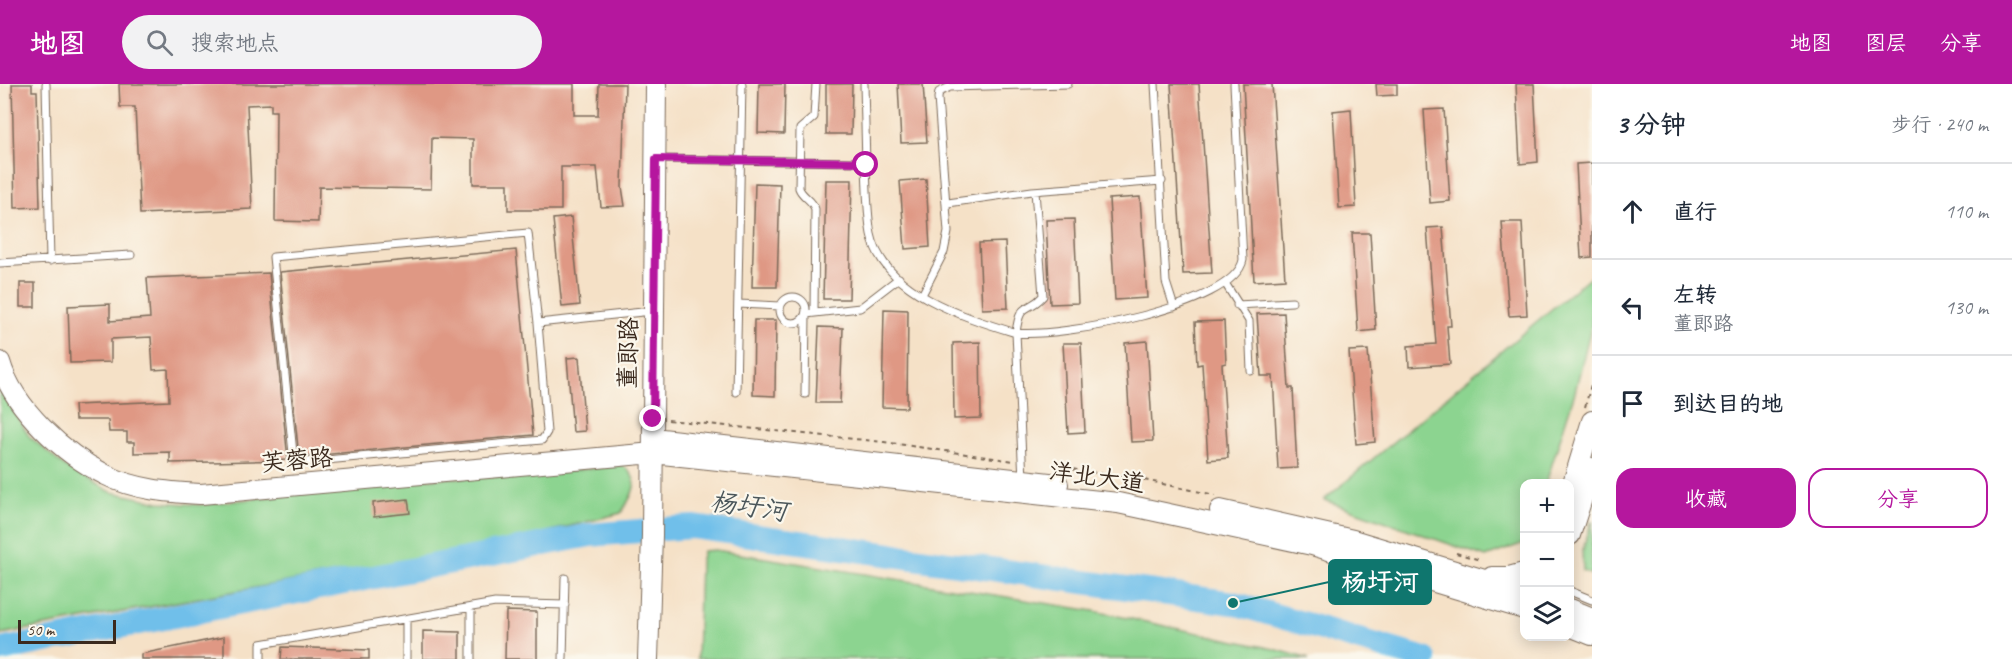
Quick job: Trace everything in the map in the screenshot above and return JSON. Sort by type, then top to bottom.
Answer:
[{"type":"street","name":"董郎路","points":[[648,659],[653,436],[656,84]]},
{"type":"street","name":"芙蓉路","points":[[0,362],[24,407],[59,445],[106,476],[157,491],[201,494],[653,436]]},
{"type":"street","points":[[1573,479],[1592,421]]},
{"type":"street","name":"洋北大道","points":[[653,436],[1023,478],[1175,501],[1270,520],[1485,570],[1520,590]]},
{"type":"street","points":[[1570,533],[1592,468]]},
{"type":"street","name":"洋北大道","points":[[1023,478],[1118,503],[1200,519],[1365,559],[1520,608]]},
{"type":"street","points":[[1485,570],[1509,578],[1520,574]]},
{"type":"street","points":[[1574,611],[1592,618]]},
{"type":"street","points":[[1574,628],[1592,635]]},
{"type":"lane","points":[[46,84],[50,261]]},
{"type":"lane","points":[[736,392],[742,84]]},
{"type":"lane","points":[[805,394],[816,209],[813,202],[801,193],[800,129],[814,117],[816,84]]},
{"type":"lane","points":[[864,84],[871,235],[879,256],[899,278],[922,295],[964,317],[1016,333],[1060,332],[1174,307],[1225,283],[1242,267],[1244,260],[1234,84]]},
{"type":"lane","points":[[922,295],[944,252],[948,232],[948,203],[938,98],[943,86],[1068,84]]},
{"type":"lane","points":[[1155,84],[1166,282],[1174,307]]},
{"type":"lane","points":[[656,159],[857,162],[866,165]]},
{"type":"lane","points":[[948,203],[1035,191],[1162,181]]},
{"type":"lane","points":[[1023,478],[1016,333],[1018,316],[1024,307],[1043,296],[1035,191]]},
{"type":"lane","points":[[528,233],[538,323],[547,432],[542,440],[294,463],[273,258],[528,233]]},
{"type":"lane","points":[[0,263],[131,255]]},
{"type":"lane","points":[[810,313],[806,305],[796,297],[787,298],[780,306],[781,317],[788,323],[797,323],[810,313],[860,308],[899,278]]},
{"type":"lane","points":[[1225,283],[1249,321],[1251,371]]},
{"type":"lane","points":[[1237,305],[1292,302]]},
{"type":"lane","points":[[738,304],[780,306]]},
{"type":"lane","points":[[538,323],[654,311]]},
{"type":"lane","points":[[563,659],[565,579]]},
{"type":"lane","points":[[1574,593],[1592,600]]},
{"type":"lane","points":[[261,659],[261,644],[495,603],[565,605]]},
{"type":"lane","points":[[471,607],[471,659]]},
{"type":"lane","points":[[406,619],[406,659]]},
{"type":"path","points":[[653,436],[884,442],[1023,478]]},
{"type":"path","points":[[1056,467],[1144,480],[1215,495]]},
{"type":"path","points":[[1446,550],[1485,570]]},
{"type":"green space","points":[[1592,275],[1592,323],[1575,392],[1547,479],[1520,479],[1520,544],[1486,557],[1324,500]]},
{"type":"green space","points":[[0,389],[29,436],[65,467],[111,492],[159,502],[200,505],[425,479],[535,475],[622,465],[632,476],[634,488],[621,513],[512,541],[0,634]]},
{"type":"green space","points":[[1592,520],[1592,575],[1583,571],[1582,552]]},
{"type":"green space","points":[[715,550],[1094,611],[1274,649],[1309,659],[697,659],[700,562],[703,551]]},
{"type":"building","points":[[12,84],[32,84],[32,91],[37,91],[40,207],[15,208]]},
{"type":"building","points":[[119,84],[574,84],[574,115],[598,115],[599,84],[625,84],[622,187],[625,206],[601,207],[597,167],[561,167],[561,210],[508,210],[508,184],[473,184],[473,139],[432,138],[431,189],[319,187],[318,222],[275,221],[276,111],[271,111],[271,104],[247,105],[252,209],[140,214],[135,107],[120,107]]},
{"type":"building","points":[[759,84],[785,84],[784,134],[758,133]]},
{"type":"building","points":[[826,84],[852,84],[851,134],[826,134]]},
{"type":"building","points":[[898,84],[923,84],[927,142],[901,143]]},
{"type":"building","points":[[1171,84],[1199,84],[1212,273],[1183,274]]},
{"type":"building","points":[[1243,84],[1272,84],[1285,279],[1254,281]]},
{"type":"building","points":[[1376,84],[1397,84],[1397,95],[1377,96]]},
{"type":"building","points":[[1516,84],[1534,84],[1538,162],[1520,164]]},
{"type":"building","points":[[1351,109],[1356,207],[1339,208],[1333,111]]},
{"type":"building","points":[[1444,109],[1450,201],[1430,203],[1424,110]]},
{"type":"building","points":[[1592,163],[1592,257],[1581,258],[1576,164]]},
{"type":"building","points":[[926,179],[930,247],[905,249],[900,181]]},
{"type":"building","points":[[826,180],[852,180],[849,299],[823,299]]},
{"type":"building","points":[[755,183],[780,184],[777,287],[752,287]]},
{"type":"building","points":[[1140,197],[1147,298],[1115,300],[1109,199]]},
{"type":"building","points":[[571,217],[580,305],[562,307],[553,219]]},
{"type":"building","points":[[1074,219],[1078,303],[1050,304],[1046,220]]},
{"type":"building","points":[[1502,222],[1522,222],[1527,315],[1509,316]]},
{"type":"building","points":[[1443,227],[1451,326],[1447,326],[1450,364],[1409,367],[1408,346],[1436,344],[1427,228]]},
{"type":"building","points":[[1352,233],[1370,233],[1376,330],[1358,332]]},
{"type":"building","points":[[1005,242],[1008,308],[982,309],[979,243]]},
{"type":"building","points":[[516,250],[533,435],[299,457],[280,272]]},
{"type":"building","points":[[269,273],[288,460],[170,463],[170,452],[134,453],[134,442],[127,442],[127,432],[109,432],[108,420],[75,420],[74,405],[169,401],[168,369],[153,370],[151,337],[111,339],[111,362],[70,363],[68,306],[110,304],[110,321],[150,318],[147,278]]},
{"type":"building","points":[[20,283],[35,283],[35,307],[20,307]]},
{"type":"building","points":[[884,309],[908,310],[907,408],[882,407]]},
{"type":"building","points":[[1284,313],[1289,388],[1293,388],[1297,468],[1278,469],[1273,376],[1261,376],[1257,314]]},
{"type":"building","points":[[754,320],[776,320],[775,396],[753,395]]},
{"type":"building","points":[[1224,321],[1226,363],[1222,364],[1228,458],[1208,460],[1202,364],[1197,365],[1195,322]]},
{"type":"building","points":[[819,327],[843,328],[840,403],[816,403]]},
{"type":"building","points":[[1147,341],[1153,441],[1131,442],[1125,343]]},
{"type":"building","points":[[980,342],[981,418],[954,419],[953,343]]},
{"type":"building","points":[[1063,343],[1081,343],[1085,432],[1068,433]]},
{"type":"building","points":[[1368,350],[1375,442],[1356,444],[1349,351]]},
{"type":"building","points":[[579,357],[585,431],[573,432],[567,358]]},
{"type":"building","points":[[408,499],[410,513],[374,517],[373,503]]},
{"type":"building","points":[[506,611],[537,612],[537,659],[505,659]]},
{"type":"building","points":[[423,631],[460,632],[460,659],[423,659]]},
{"type":"building","points":[[224,637],[224,659],[141,659],[141,654]]},
{"type":"building","points":[[282,647],[369,650],[369,659],[281,659]]},
{"type":"waterway","name":"杨圩河","points":[[664,529],[693,527],[1233,603],[1425,659]]},
{"type":"waterway","points":[[0,650],[590,535],[640,531]]},
{"type":"place","name":"杨圩河","points":[[1233,603]]},
{"type":"route","points":[[653,419],[656,159],[857,162],[866,165]]}]
